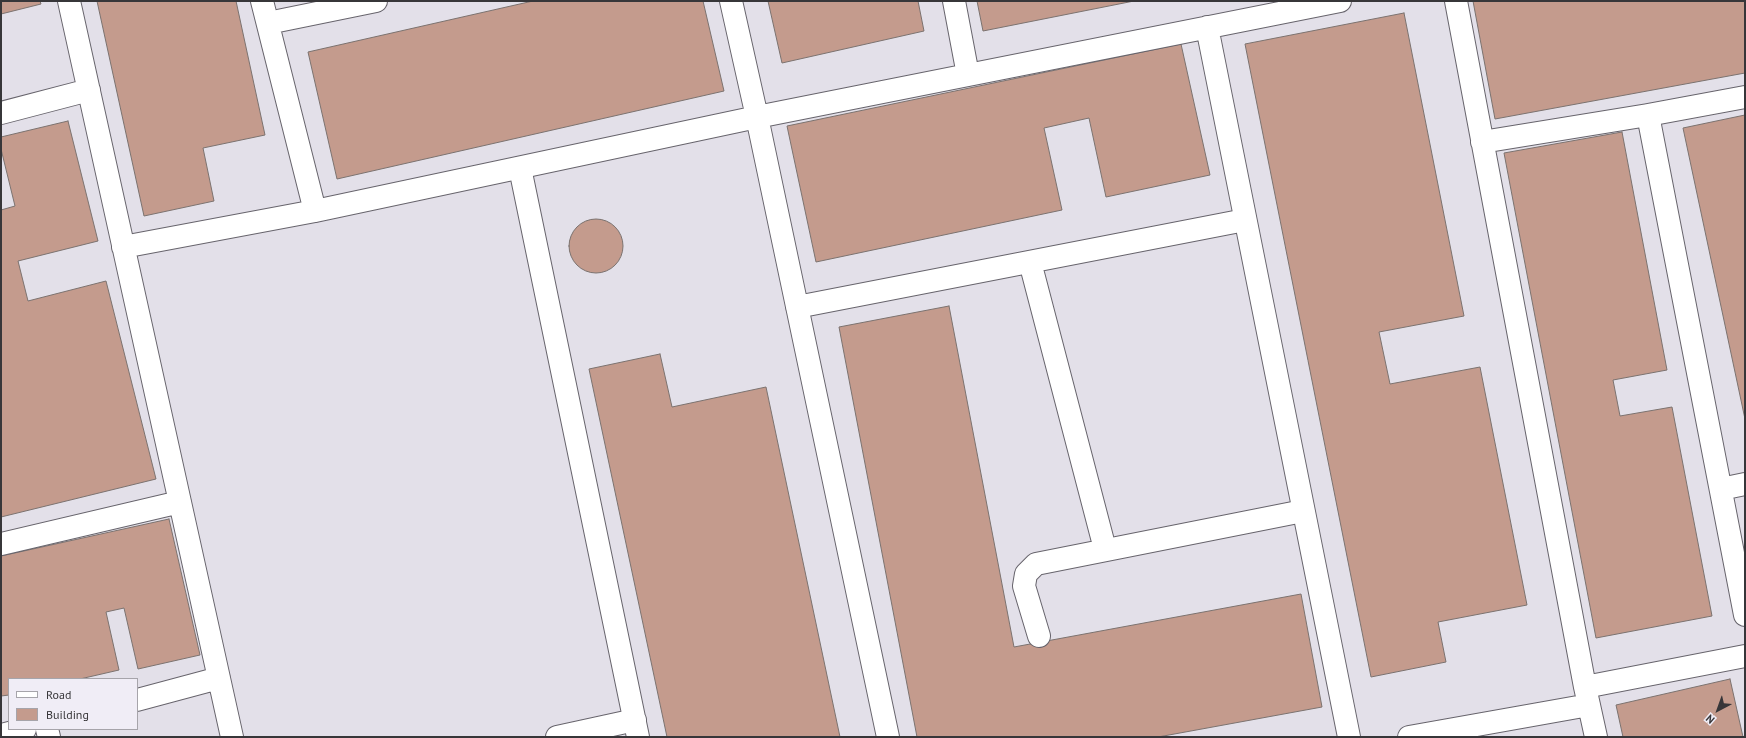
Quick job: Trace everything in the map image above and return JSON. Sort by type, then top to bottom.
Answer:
[{"type":"street","points":[[70,1],[232,737]]},
{"type":"street","points":[[262,1],[315,211]]},
{"type":"street","points":[[268,23],[376,1]]},
{"type":"street","points":[[731,1],[758,118],[888,737]]},
{"type":"street","points":[[954,1],[968,75]]},
{"type":"street","points":[[123,247],[315,211],[758,118],[1340,1]]},
{"type":"street","points":[[1456,1],[1596,737]]},
{"type":"street","points":[[1207,27],[1349,737]]},
{"type":"street","points":[[1,113],[89,90]]},
{"type":"street","points":[[1482,142],[1648,115],[1745,96]]},
{"type":"street","points":[[1648,115],[1745,615]]},
{"type":"street","points":[[520,168],[637,728],[557,737]]},
{"type":"street","points":[[797,307],[1245,220]]},
{"type":"street","points":[[1030,262],[1105,549]]},
{"type":"street","points":[[1721,489],[1745,484]]},
{"type":"street","points":[[1,544],[180,502]]},
{"type":"street","points":[[1039,636],[1024,586],[1026,574],[1036,564],[1105,549],[1303,511]]},
{"type":"street","points":[[1410,737],[1587,696],[1745,656]]},
{"type":"street","points":[[138,700],[219,678]]},
{"type":"street","points":[[1,735],[21,730]]},
{"type":"building","points":[[1,1],[40,1],[41,4],[1,14]]},
{"type":"building","points":[[97,1],[236,1],[265,135],[203,148],[214,201],[144,216]]},
{"type":"building","points":[[533,1],[703,1],[724,91],[337,179],[308,52]]},
{"type":"building","points":[[768,1],[918,1],[924,31],[782,63]]},
{"type":"building","points":[[977,1],[1134,1],[983,31]]},
{"type":"building","points":[[1473,1],[1745,1],[1745,73],[1495,119]]},
{"type":"building","points":[[1404,13],[1464,316],[1379,332],[1390,384],[1480,367],[1527,605],[1438,622],[1446,662],[1371,677],[1245,44]]},
{"type":"building","points":[[1181,44],[1210,175],[1106,197],[1089,118],[1044,128],[1062,210],[816,262],[787,126]]},
{"type":"building","points":[[1745,115],[1745,419],[1683,128]]},
{"type":"building","points":[[68,121],[98,241],[18,261],[28,301],[106,281],[156,479],[1,517],[1,210],[15,206],[1,149],[1,137]]},
{"type":"building","points":[[1622,132],[1667,370],[1613,380],[1620,416],[1672,407],[1712,616],[1596,638],[1504,153]]},
{"type":"building","points":[[591,219],[601,219],[611,223],[619,231],[623,241],[623,251],[619,261],[611,269],[601,273],[591,273],[581,269],[573,261],[569,251],[569,241],[573,231],[581,223]]},
{"type":"building","points":[[949,306],[1014,647],[1301,594],[1322,707],[1158,737],[917,737],[839,327]]},
{"type":"building","points":[[660,354],[672,407],[766,387],[840,737],[667,737],[589,369]]},
{"type":"building","points":[[169,519],[200,655],[138,669],[124,608],[106,612],[119,670],[84,678],[8,678],[8,695],[1,696],[1,556]]},
{"type":"building","points":[[1730,679],[1743,737],[1623,737],[1616,705]]}]
